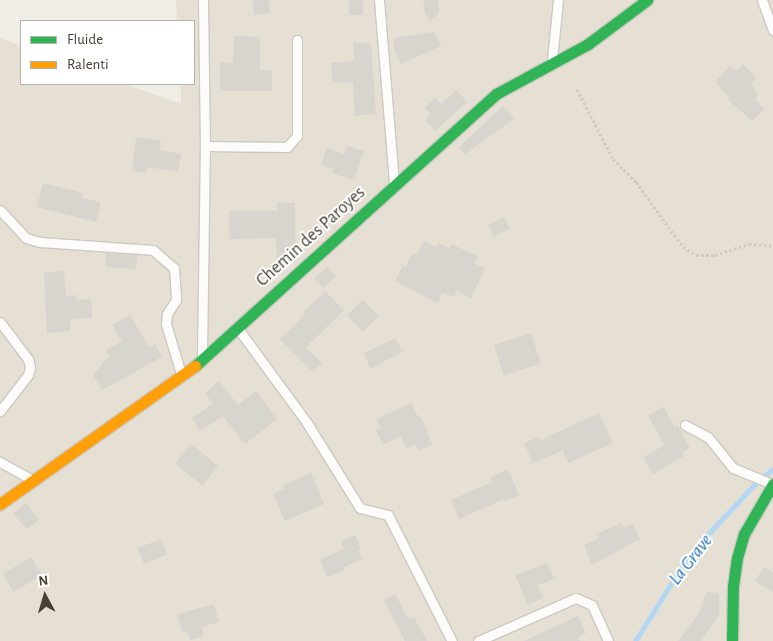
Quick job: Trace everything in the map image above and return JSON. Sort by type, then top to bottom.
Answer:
[{"type":"street","name":"Chemin des Paroyes","points":[[0,504],[202,361],[496,94],[588,44],[647,0]]},
{"type":"street","points":[[732,641],[733,586],[737,558],[744,534],[773,484]]},
{"type":"lane","points":[[202,361],[205,146],[203,0]]},
{"type":"lane","points":[[379,0],[394,185]]},
{"type":"lane","points":[[552,65],[558,0]]},
{"type":"lane","points":[[762,0],[773,30]]},
{"type":"lane","points":[[205,146],[287,147],[297,136],[297,40]]},
{"type":"lane","points":[[0,210],[26,238],[40,242],[153,250],[174,268],[176,300],[167,314],[166,324],[181,377]]},
{"type":"lane","points":[[0,322],[28,359],[30,368],[28,375],[0,411]]},
{"type":"lane","points":[[238,328],[307,423],[360,508],[388,515],[452,641]]},
{"type":"lane","points":[[685,425],[708,437],[733,468],[773,484]]},
{"type":"lane","points":[[0,462],[34,480]]},
{"type":"lane","points":[[478,641],[576,598],[592,605],[608,641]]},
{"type":"path","points":[[577,89],[613,159],[636,182],[682,247],[696,255],[715,255],[749,244],[773,246]]},
{"type":"shaded area","points":[[176,0],[773,0],[773,641],[0,641],[0,38],[20,46],[20,85],[128,85],[181,104],[181,85],[195,85],[195,20],[177,20]]},
{"type":"building","points":[[253,0],[269,0],[270,13],[254,15]]},
{"type":"building","points":[[349,0],[363,0],[363,15],[349,15]]},
{"type":"building","points":[[423,0],[438,0],[439,13],[430,21],[425,13]]},
{"type":"building","points":[[434,32],[441,46],[401,64],[394,50],[394,38]]},
{"type":"building","points":[[234,36],[260,37],[260,70],[272,70],[272,91],[220,91],[220,62],[233,63]]},
{"type":"building","points":[[353,42],[371,44],[376,114],[355,116],[353,82],[333,83],[331,63],[354,61]]},
{"type":"building","points":[[743,64],[756,78],[751,83],[758,95],[755,99],[764,109],[752,121],[728,100],[730,98],[715,82],[730,66],[736,71]]},
{"type":"building","points":[[456,90],[467,102],[435,131],[425,120],[431,114],[425,108],[435,98],[442,104]]},
{"type":"building","points":[[503,106],[514,119],[465,154],[459,147]]},
{"type":"building","points":[[136,137],[161,141],[160,150],[181,154],[178,172],[147,167],[147,173],[132,171]]},
{"type":"building","points":[[347,146],[364,151],[354,180],[332,173],[334,169],[321,165],[327,148],[344,154]]},
{"type":"building","points":[[43,183],[83,193],[82,198],[101,202],[96,222],[37,207]]},
{"type":"building","points":[[277,203],[295,203],[295,245],[277,263],[276,238],[230,239],[229,211],[277,211]]},
{"type":"building","points":[[504,217],[510,229],[494,237],[488,225]]},
{"type":"building","points":[[424,241],[436,247],[438,243],[450,248],[451,244],[478,256],[475,264],[485,268],[471,298],[457,291],[454,297],[442,293],[438,303],[395,281],[403,266],[406,267],[412,253],[417,255]]},
{"type":"building","points":[[106,253],[137,255],[136,269],[105,267]]},
{"type":"building","points":[[327,267],[336,277],[323,288],[314,278]]},
{"type":"building","points":[[64,271],[66,296],[76,295],[76,300],[91,299],[92,318],[70,319],[70,331],[47,333],[44,273]]},
{"type":"building","points":[[325,291],[344,310],[306,347],[322,363],[313,372],[280,339],[305,314],[303,312]]},
{"type":"building","points":[[363,300],[379,317],[363,332],[347,315]]},
{"type":"building","points":[[130,315],[149,347],[155,344],[162,357],[102,390],[93,375],[109,356],[106,350],[122,341],[112,325]]},
{"type":"building","points":[[531,333],[541,363],[504,375],[494,345]]},
{"type":"building","points":[[396,338],[402,352],[370,369],[364,353]]},
{"type":"building","points":[[219,381],[238,405],[256,391],[277,419],[245,444],[223,416],[200,431],[192,418],[213,404],[205,393]]},
{"type":"building","points":[[411,403],[417,415],[423,420],[432,445],[418,451],[415,444],[406,448],[401,436],[383,445],[376,430],[381,428],[377,419]]},
{"type":"building","points":[[664,407],[675,428],[678,426],[690,448],[682,453],[684,456],[653,474],[643,458],[664,445],[648,415]]},
{"type":"building","points":[[599,413],[613,443],[568,463],[563,450],[533,463],[524,443],[539,437],[541,440]]},
{"type":"building","points":[[191,444],[218,466],[202,485],[175,463]]},
{"type":"building","points":[[508,469],[519,495],[505,501],[504,499],[459,519],[451,500],[492,482],[490,477]]},
{"type":"building","points":[[311,473],[324,504],[285,521],[273,494],[284,489],[282,486]]},
{"type":"building","points":[[26,503],[39,519],[27,529],[14,513]]},
{"type":"building","points":[[622,523],[624,527],[633,524],[640,539],[592,565],[584,545],[599,538],[597,534]]},
{"type":"building","points":[[355,535],[361,549],[358,550],[362,559],[344,567],[345,570],[327,577],[320,560],[344,549],[341,541]]},
{"type":"building","points":[[161,539],[167,555],[144,564],[138,548]]},
{"type":"building","points":[[31,557],[42,575],[14,592],[3,574]]},
{"type":"building","points":[[547,563],[554,579],[538,585],[543,598],[528,605],[515,575]]},
{"type":"building","points":[[764,567],[773,573],[773,592],[755,581]]},
{"type":"building","points":[[707,591],[719,595],[719,615],[701,641],[678,641],[699,613]]},
{"type":"building","points":[[395,594],[409,620],[414,617],[427,641],[405,641],[384,600]]},
{"type":"building","points":[[214,604],[219,622],[202,627],[204,636],[190,640],[187,632],[182,632],[177,614]]},
{"type":"building","points":[[578,616],[586,633],[578,637],[580,641],[524,641]]},
{"type":"waterway","name":"La Grave","points":[[764,476],[773,469]]},
{"type":"waterway","name":"La Grave","points":[[635,641],[682,566],[706,536],[755,484]]},
{"type":"traffic: fast","points":[[195,366],[496,94],[588,44],[647,0]]},
{"type":"traffic: fast","points":[[732,641],[733,586],[737,558],[744,534],[773,484]]},
{"type":"traffic: slow","points":[[0,504],[195,366]]}]
